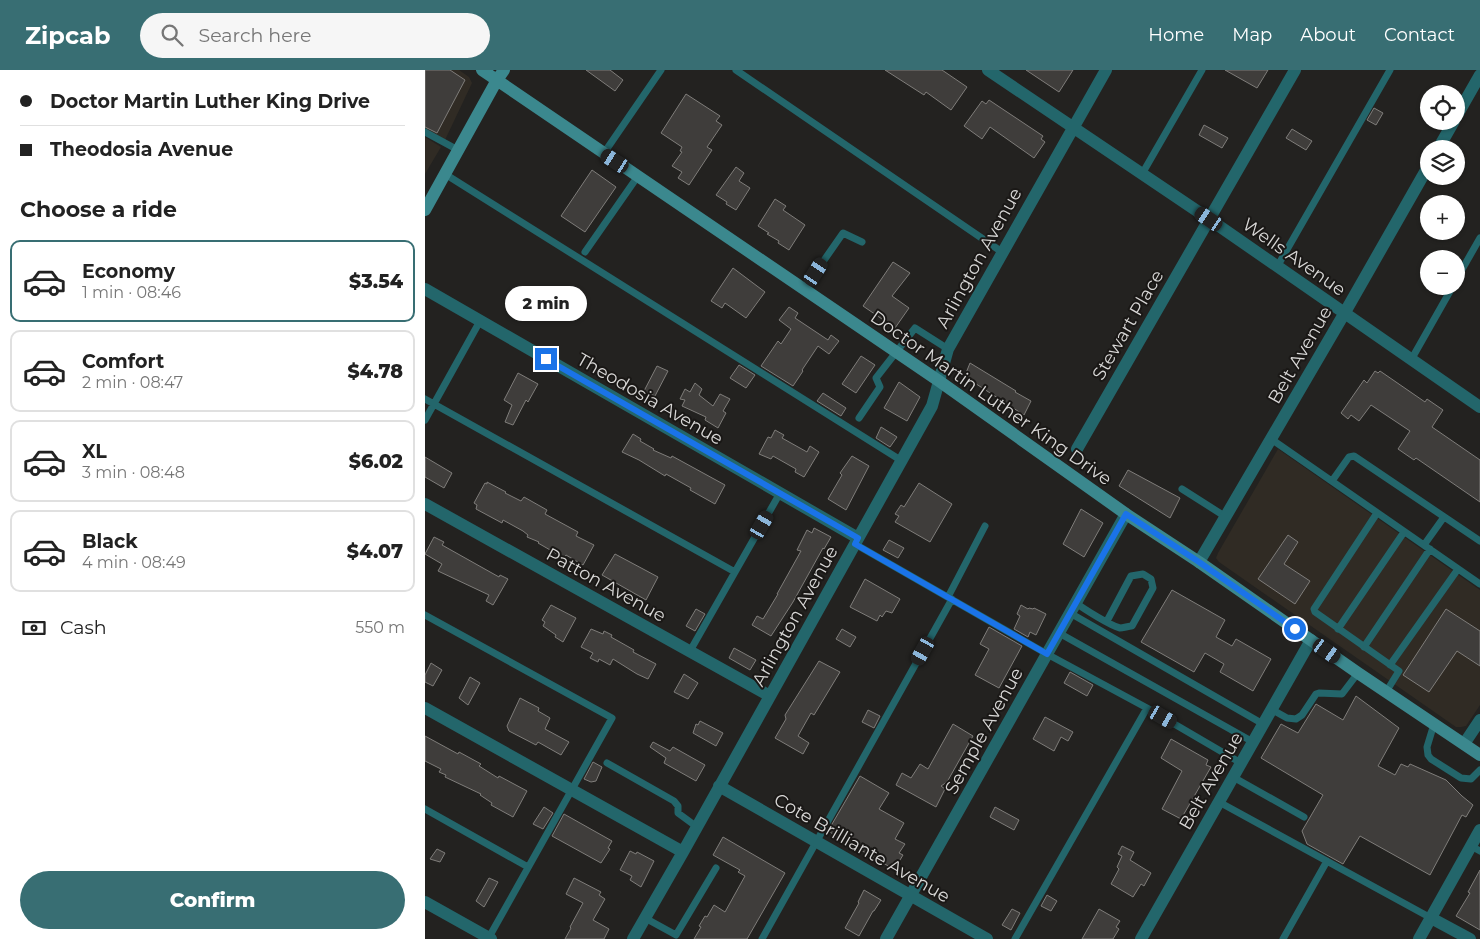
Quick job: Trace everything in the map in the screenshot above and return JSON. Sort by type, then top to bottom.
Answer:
[{"type":"main road","name":"Doctor Martin Luther King Drive","points":[[482,70],[500,75],[604,153],[939,381],[1126,514],[1480,755]]},
{"type":"main road","points":[[425,210],[500,75]]},
{"type":"street","name":"Wells Avenue","points":[[988,70],[1209,219],[1411,360],[1479,403]]},
{"type":"street","name":"Arlington Avenue","points":[[633,939],[932,406],[948,349],[1106,70]]},
{"type":"street","points":[[1209,219],[1295,70]]},
{"type":"street","points":[[1465,101],[1480,75]]},
{"type":"street","name":"Belt Avenue","points":[[1199,562],[1420,181]]},
{"type":"street","name":"Stewart Place","points":[[1077,449],[1209,219]]},
{"type":"street","name":"Theodosia Avenue","points":[[425,289],[780,493],[857,541]]},
{"type":"street","name":"Patton Avenue","points":[[425,504],[770,696]]},
{"type":"street","name":"Semple Avenue","points":[[887,939],[1126,514]]},
{"type":"street","name":"Belt Avenue","points":[[1141,939],[1311,640]]},
{"type":"street","points":[[425,708],[683,852]]},
{"type":"street","points":[[1464,744],[1480,720]]},
{"type":"street","name":"Cote Brilliante Avenue","points":[[719,786],[987,939]]},
{"type":"street","points":[[1419,939],[1475,849],[1480,830]]},
{"type":"street","points":[[425,902],[489,939]]},
{"type":"street","points":[[1431,918],[1470,939]]},
{"type":"lane","points":[[604,153],[661,70]]},
{"type":"lane","points":[[736,70],[1002,252]]},
{"type":"lane","points":[[1142,174],[1202,70]]},
{"type":"lane","points":[[1277,267],[1390,70]]},
{"type":"lane","points":[[425,132],[458,150]]},
{"type":"lane","points":[[445,174],[901,461]]},
{"type":"lane","points":[[585,252],[638,176]]},
{"type":"lane","points":[[804,289],[843,232],[862,242]]},
{"type":"lane","points":[[1465,264],[1480,238]]},
{"type":"lane","points":[[1411,360],[1448,295]]},
{"type":"lane","points":[[425,420],[479,321]]},
{"type":"lane","points":[[859,418],[879,387],[876,378],[915,328],[948,349]]},
{"type":"lane","points":[[425,399],[735,572]]},
{"type":"lane","points":[[1271,439],[1480,584]]},
{"type":"lane","points":[[1332,481],[1349,457],[1355,456],[1480,541]]},
{"type":"lane","points":[[1182,489],[1226,516]]},
{"type":"lane","points":[[690,651],[780,493]]},
{"type":"lane","points":[[1377,512],[1314,609],[1315,612],[1338,629],[1399,671],[1386,692]]},
{"type":"lane","points":[[1363,647],[1444,517]]},
{"type":"lane","points":[[762,939],[950,598],[985,526]]},
{"type":"lane","points":[[1338,629],[1404,532]]},
{"type":"lane","points":[[857,541],[950,598],[1241,763]]},
{"type":"lane","points":[[1390,665],[1458,569]]},
{"type":"lane","points":[[1073,608],[1120,628],[1132,626],[1153,588],[1151,579],[1143,574],[1131,576],[1107,621]]},
{"type":"lane","points":[[1073,608],[1263,724]]},
{"type":"lane","points":[[425,615],[612,718],[489,939]]},
{"type":"lane","points":[[1059,633],[1253,742]]},
{"type":"lane","points":[[1271,709],[1287,718],[1296,719],[1302,715],[1314,695],[1319,693],[1342,694],[1358,673]]},
{"type":"lane","points":[[1015,939],[1147,708]]},
{"type":"lane","points":[[1434,724],[1427,747],[1427,755],[1461,778],[1471,779],[1480,770]]},
{"type":"lane","points":[[607,763],[674,801],[678,806],[678,813],[697,827]]},
{"type":"lane","points":[[1233,777],[1304,818]]},
{"type":"lane","points":[[1219,802],[1431,918]]},
{"type":"lane","points":[[425,809],[528,867]]},
{"type":"lane","points":[[1283,939],[1327,861]]},
{"type":"lane","points":[[645,918],[676,935],[716,868]]},
{"type":"shaded area","points":[[425,70],[459,70],[469,77],[472,83],[445,140],[425,129]]},
{"type":"shaded area","points":[[425,137],[441,147],[425,174]]},
{"type":"shaded area","points":[[1278,449],[1480,590],[1480,705],[1466,726],[1456,727],[1219,562],[1216,558]]},
{"type":"building","points":[[425,70],[450,70],[465,80],[437,133],[425,127]]},
{"type":"building","points":[[586,70],[610,70],[623,80],[615,91]]},
{"type":"building","points":[[885,70],[942,70],[967,87],[951,110],[926,92],[924,95]]},
{"type":"building","points":[[1026,70],[1073,70],[1059,92]]},
{"type":"building","points":[[1225,70],[1268,70],[1257,88]]},
{"type":"building","points":[[686,94],[720,116],[716,121],[722,125],[707,147],[712,150],[689,185],[678,178],[682,172],[672,166],[682,152],[680,151],[682,147],[661,133]]},
{"type":"building","points":[[989,100],[1043,136],[1041,139],[1045,142],[1034,158],[990,127],[982,139],[964,126],[982,101],[986,104]]},
{"type":"building","points":[[1374,108],[1383,113],[1376,125],[1367,120]]},
{"type":"building","points":[[1204,125],[1228,138],[1222,148],[1199,135]]},
{"type":"building","points":[[1292,129],[1312,141],[1306,150],[1286,138]]},
{"type":"building","points":[[736,167],[744,173],[739,181],[750,188],[736,210],[716,195]]},
{"type":"building","points":[[592,170],[616,187],[585,232],[561,216]]},
{"type":"building","points":[[775,199],[786,206],[783,210],[805,225],[789,250],[758,226]]},
{"type":"building","points":[[893,262],[910,273],[892,296],[909,308],[895,328],[863,306]]},
{"type":"building","points":[[733,268],[765,292],[746,318],[725,303],[722,308],[711,301]]},
{"type":"building","points":[[789,307],[798,313],[795,318],[828,340],[831,335],[839,341],[829,354],[818,346],[793,386],[761,366],[778,341],[781,344],[791,329],[779,320]]},
{"type":"building","points":[[861,356],[875,365],[856,393],[842,384]]},
{"type":"building","points":[[970,363],[1031,401],[1024,415],[967,378],[966,373]]},
{"type":"building","points":[[739,365],[755,375],[746,388],[730,378]]},
{"type":"building","points":[[657,366],[668,371],[655,396],[644,391]]},
{"type":"building","points":[[1375,371],[1378,373],[1380,371],[1425,402],[1427,399],[1443,410],[1432,427],[1480,460],[1480,502],[1416,458],[1414,460],[1398,449],[1410,431],[1371,405],[1359,421],[1351,415],[1348,419],[1341,413],[1364,380],[1367,383]]},
{"type":"building","points":[[518,373],[538,384],[528,402],[526,400],[513,425],[505,422],[512,405],[504,400]]},
{"type":"building","points":[[899,382],[920,397],[907,421],[884,408]]},
{"type":"building","points":[[695,383],[702,389],[699,395],[713,406],[720,394],[730,399],[723,411],[726,413],[718,428],[705,420],[706,417],[682,406],[685,400],[680,399],[685,389],[690,392]]},
{"type":"building","points":[[823,393],[846,408],[841,416],[817,401]]},
{"type":"building","points":[[881,427],[897,437],[890,447],[876,438]]},
{"type":"building","points":[[775,430],[784,435],[782,438],[807,452],[810,446],[819,452],[804,477],[795,472],[796,469],[773,456],[771,459],[759,454],[768,437],[771,438]]},
{"type":"building","points":[[633,434],[653,450],[671,458],[672,456],[725,485],[715,504],[666,474],[665,476],[622,452]]},
{"type":"building","points":[[852,456],[869,466],[846,510],[828,499],[842,475],[840,473]]},
{"type":"building","points":[[425,457],[452,473],[444,488],[425,477]]},
{"type":"building","points":[[1128,470],[1180,498],[1170,518],[1119,486]]},
{"type":"building","points":[[487,482],[521,501],[524,497],[547,510],[545,514],[578,532],[576,536],[594,545],[583,565],[566,555],[564,558],[539,542],[527,537],[528,535],[523,531],[503,520],[502,523],[476,509],[477,505],[474,503]]},
{"type":"building","points":[[919,483],[952,504],[930,542],[895,522],[899,516],[895,514],[901,505],[904,507]]},
{"type":"building","points":[[1081,509],[1103,523],[1084,557],[1063,544]]},
{"type":"building","points":[[814,528],[831,537],[771,636],[752,625],[757,616],[763,619],[801,551],[797,550],[807,530],[812,533]]},
{"type":"building","points":[[1288,535],[1298,542],[1284,564],[1310,581],[1295,604],[1258,579]]},
{"type":"building","points":[[434,537],[444,542],[442,545],[499,577],[500,575],[508,579],[493,605],[486,601],[489,595],[438,571],[442,564],[425,554]]},
{"type":"building","points":[[889,540],[904,548],[898,558],[883,550]]},
{"type":"building","points":[[615,554],[658,577],[646,600],[602,575]]},
{"type":"building","points":[[865,579],[900,599],[892,613],[886,611],[882,617],[880,615],[877,621],[850,607]]},
{"type":"building","points":[[1172,590],[1225,620],[1216,637],[1232,646],[1236,639],[1271,659],[1253,691],[1220,672],[1224,664],[1205,653],[1194,672],[1141,642]]},
{"type":"building","points":[[551,605],[576,618],[563,642],[543,626],[545,622],[542,620]]},
{"type":"building","points":[[1021,605],[1028,609],[1034,608],[1046,614],[1036,635],[1030,632],[1028,637],[1014,629],[1020,616],[1017,614]]},
{"type":"building","points":[[696,609],[705,614],[695,631],[686,626]]},
{"type":"building","points":[[1446,609],[1480,631],[1480,666],[1457,651],[1429,692],[1403,675]]},
{"type":"building","points":[[989,627],[1022,646],[999,688],[975,675],[989,649],[980,644]]},
{"type":"building","points":[[591,629],[603,634],[604,631],[612,635],[611,637],[634,650],[633,652],[656,664],[648,679],[613,659],[610,665],[599,659],[598,662],[590,658],[593,653],[581,647]]},
{"type":"building","points":[[842,629],[856,637],[850,647],[836,639]]},
{"type":"building","points":[[734,648],[756,660],[750,670],[729,658]]},
{"type":"building","points":[[819,661],[840,672],[814,715],[811,713],[798,736],[809,743],[803,754],[775,738],[786,719],[785,715]]},
{"type":"building","points":[[431,663],[442,670],[433,686],[425,682],[425,675]]},
{"type":"building","points":[[1070,672],[1093,685],[1087,696],[1064,683]]},
{"type":"building","points":[[684,674],[698,683],[688,699],[674,692]]},
{"type":"building","points":[[470,677],[480,683],[468,705],[459,698]]},
{"type":"building","points":[[1356,696],[1399,728],[1378,766],[1395,775],[1401,764],[1408,767],[1410,764],[1446,780],[1473,805],[1466,817],[1462,815],[1430,875],[1360,836],[1343,864],[1307,844],[1302,831],[1323,795],[1261,758],[1281,724],[1298,733],[1316,704],[1343,720]]},
{"type":"building","points":[[520,698],[539,708],[538,711],[550,718],[545,729],[569,742],[561,755],[538,742],[536,745],[509,731],[507,726]]},
{"type":"building","points":[[868,710],[880,716],[874,728],[862,722]]},
{"type":"building","points":[[1045,717],[1073,732],[1068,741],[1061,737],[1054,751],[1033,739]]},
{"type":"building","points":[[700,721],[723,733],[716,746],[693,733],[696,724],[698,725]]},
{"type":"building","points":[[953,724],[973,736],[947,782],[941,786],[945,789],[936,807],[896,785],[902,773],[911,778],[920,764],[928,769]]},
{"type":"building","points":[[425,736],[481,764],[479,766],[498,778],[499,776],[527,791],[513,817],[491,805],[492,803],[481,794],[445,777],[446,775],[439,772],[441,769],[425,761]]},
{"type":"building","points":[[1171,739],[1208,760],[1206,765],[1211,767],[1181,819],[1162,809],[1182,771],[1161,758]]},
{"type":"building","points":[[653,742],[670,751],[673,747],[705,765],[696,781],[664,763],[666,758],[650,747]]},
{"type":"building","points":[[593,762],[602,767],[596,781],[591,782],[584,779]]},
{"type":"building","points":[[860,776],[889,793],[879,809],[904,823],[895,839],[905,844],[899,853],[903,855],[897,865],[893,862],[890,867],[828,831]]},
{"type":"building","points":[[544,807],[553,813],[543,829],[533,824]]},
{"type":"building","points":[[995,807],[1019,820],[1014,830],[990,817]]},
{"type":"building","points":[[564,814],[612,841],[608,848],[610,849],[601,863],[552,836]]},
{"type":"building","points":[[723,837],[785,873],[747,939],[694,939],[701,927],[699,926],[714,905],[725,912],[745,876],[738,872],[740,870],[713,855]]},
{"type":"building","points":[[1122,846],[1134,852],[1130,860],[1151,873],[1144,886],[1141,884],[1133,897],[1111,884],[1119,869],[1117,867],[1122,856],[1118,854]]},
{"type":"building","points":[[437,849],[445,853],[440,862],[430,859]]},
{"type":"building","points":[[630,851],[636,854],[637,852],[654,861],[641,887],[630,880],[632,876],[620,870]]},
{"type":"building","points":[[1480,870],[1480,930],[1456,916],[1470,893],[1468,892]]},
{"type":"building","points":[[489,878],[498,882],[484,907],[476,901]]},
{"type":"building","points":[[574,878],[601,892],[599,895],[605,899],[593,920],[609,929],[604,939],[565,939],[583,903],[566,894]]},
{"type":"building","points":[[864,890],[881,900],[859,936],[845,928]]},
{"type":"building","points":[[1047,895],[1057,901],[1051,911],[1041,906]]},
{"type":"building","points":[[1012,909],[1020,913],[1011,930],[1002,925]]},
{"type":"building","points":[[1099,909],[1120,921],[1116,927],[1119,929],[1113,939],[1082,939]]},
{"type":"route","points":[[546,359],[858,538],[855,544],[1047,654],[1126,514],[1295,629]]}]
